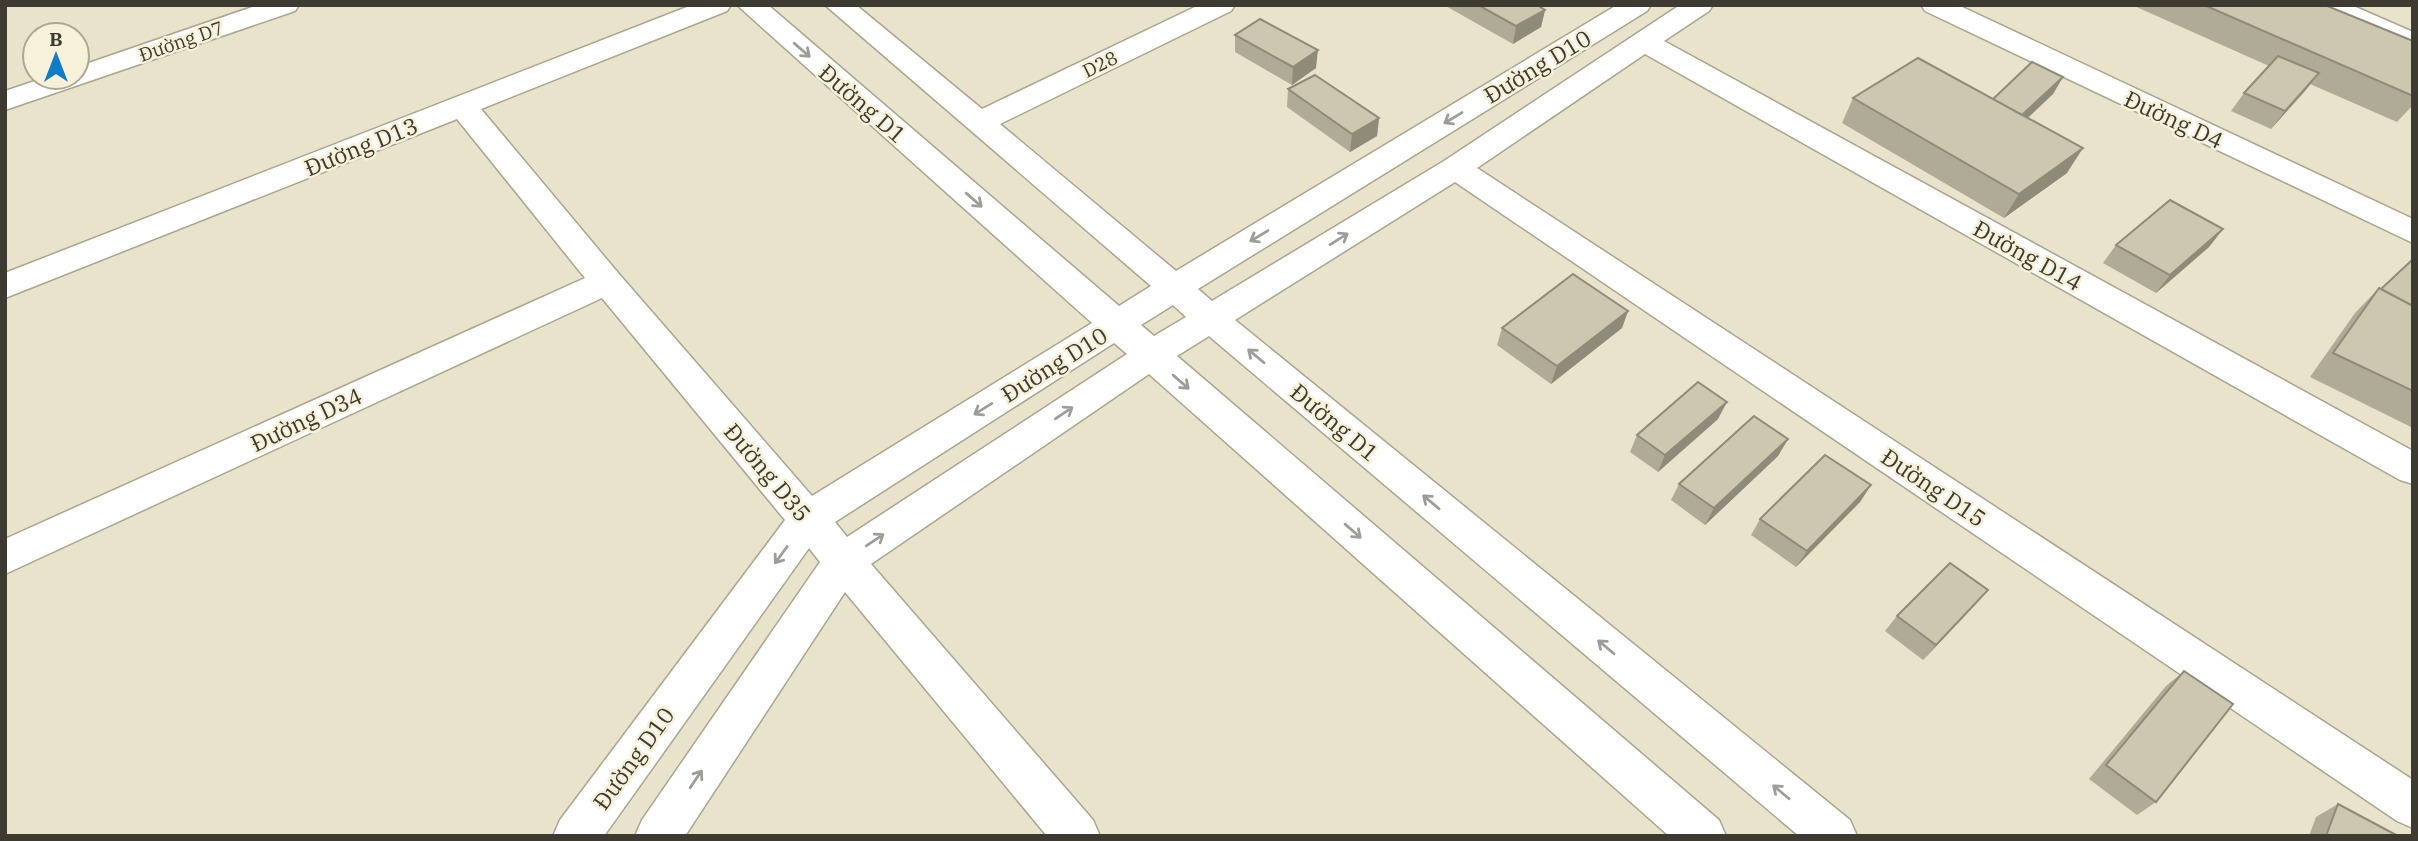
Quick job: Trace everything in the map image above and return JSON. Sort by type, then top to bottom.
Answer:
[{"type":"street","name":"Đường D7","points":[[91,72],[285,5]]},
{"type":"street","name":"Đường D13","points":[[5,286],[717,5]]},
{"type":"street","name":"Đường D1","points":[[751,5],[1703,836]]},
{"type":"street","name":"Đường D1","points":[[839,5],[1174,288],[1834,836]]},
{"type":"street","name":"D28","points":[[978,123],[1221,5]]},
{"type":"street","name":"Đường D10","points":[[576,836],[808,519],[1174,288],[1637,5]]},
{"type":"street","name":"Đường D10","points":[[658,836],[843,561],[1151,355],[1455,168],[1699,5]]},
{"type":"street","name":"Đường D4","points":[[1935,5],[2413,232]]},
{"type":"street","points":[[2327,5],[2413,42]]},
{"type":"street","name":"Đường D14","points":[[1644,42],[2413,469]]},
{"type":"street","name":"Đường D7","points":[[5,101],[35,91]]},
{"type":"street","name":"Đường D35","points":[[463,106],[607,282],[1077,836]]},
{"type":"street","name":"Đường D15","points":[[1455,168],[2413,806]]},
{"type":"street","name":"Đường D34","points":[[5,557],[607,282]]},
{"type":"building","points":[[1478,5],[1537,5],[1545,10],[1516,26]]},
{"type":"building","points":[[2204,5],[2325,5],[2413,41],[2413,96]]},
{"type":"building","points":[[1260,19],[1318,50],[1293,67],[1235,35]]},
{"type":"building","points":[[2278,56],[2319,73],[2285,111],[2244,93]]},
{"type":"building","points":[[1918,58],[2083,148],[2019,194],[1853,98]]},
{"type":"building","points":[[2032,62],[2063,77],[2022,115],[1993,99]]},
{"type":"building","points":[[1315,75],[1379,118],[1352,134],[1288,89]]},
{"type":"building","points":[[2170,200],[2223,229],[2170,275],[2116,245]]},
{"type":"building","points":[[2413,259],[2413,306],[2381,289]]},
{"type":"building","points":[[1573,274],[1628,311],[1557,366],[1502,328]]},
{"type":"building","points":[[2379,288],[2413,306],[2413,391],[2333,353]]},
{"type":"building","points":[[1698,382],[1727,402],[1665,455],[1637,435]]},
{"type":"building","points":[[1754,416],[1788,439],[1714,508],[1679,484]]},
{"type":"building","points":[[1825,455],[1871,485],[1807,551],[1760,519]]},
{"type":"building","points":[[1950,563],[1988,590],[1936,645],[1897,616]]},
{"type":"building","points":[[2184,671],[2233,704],[2156,802],[2106,765]]},
{"type":"building","points":[[2338,804],[2398,836],[2326,836]]}]
